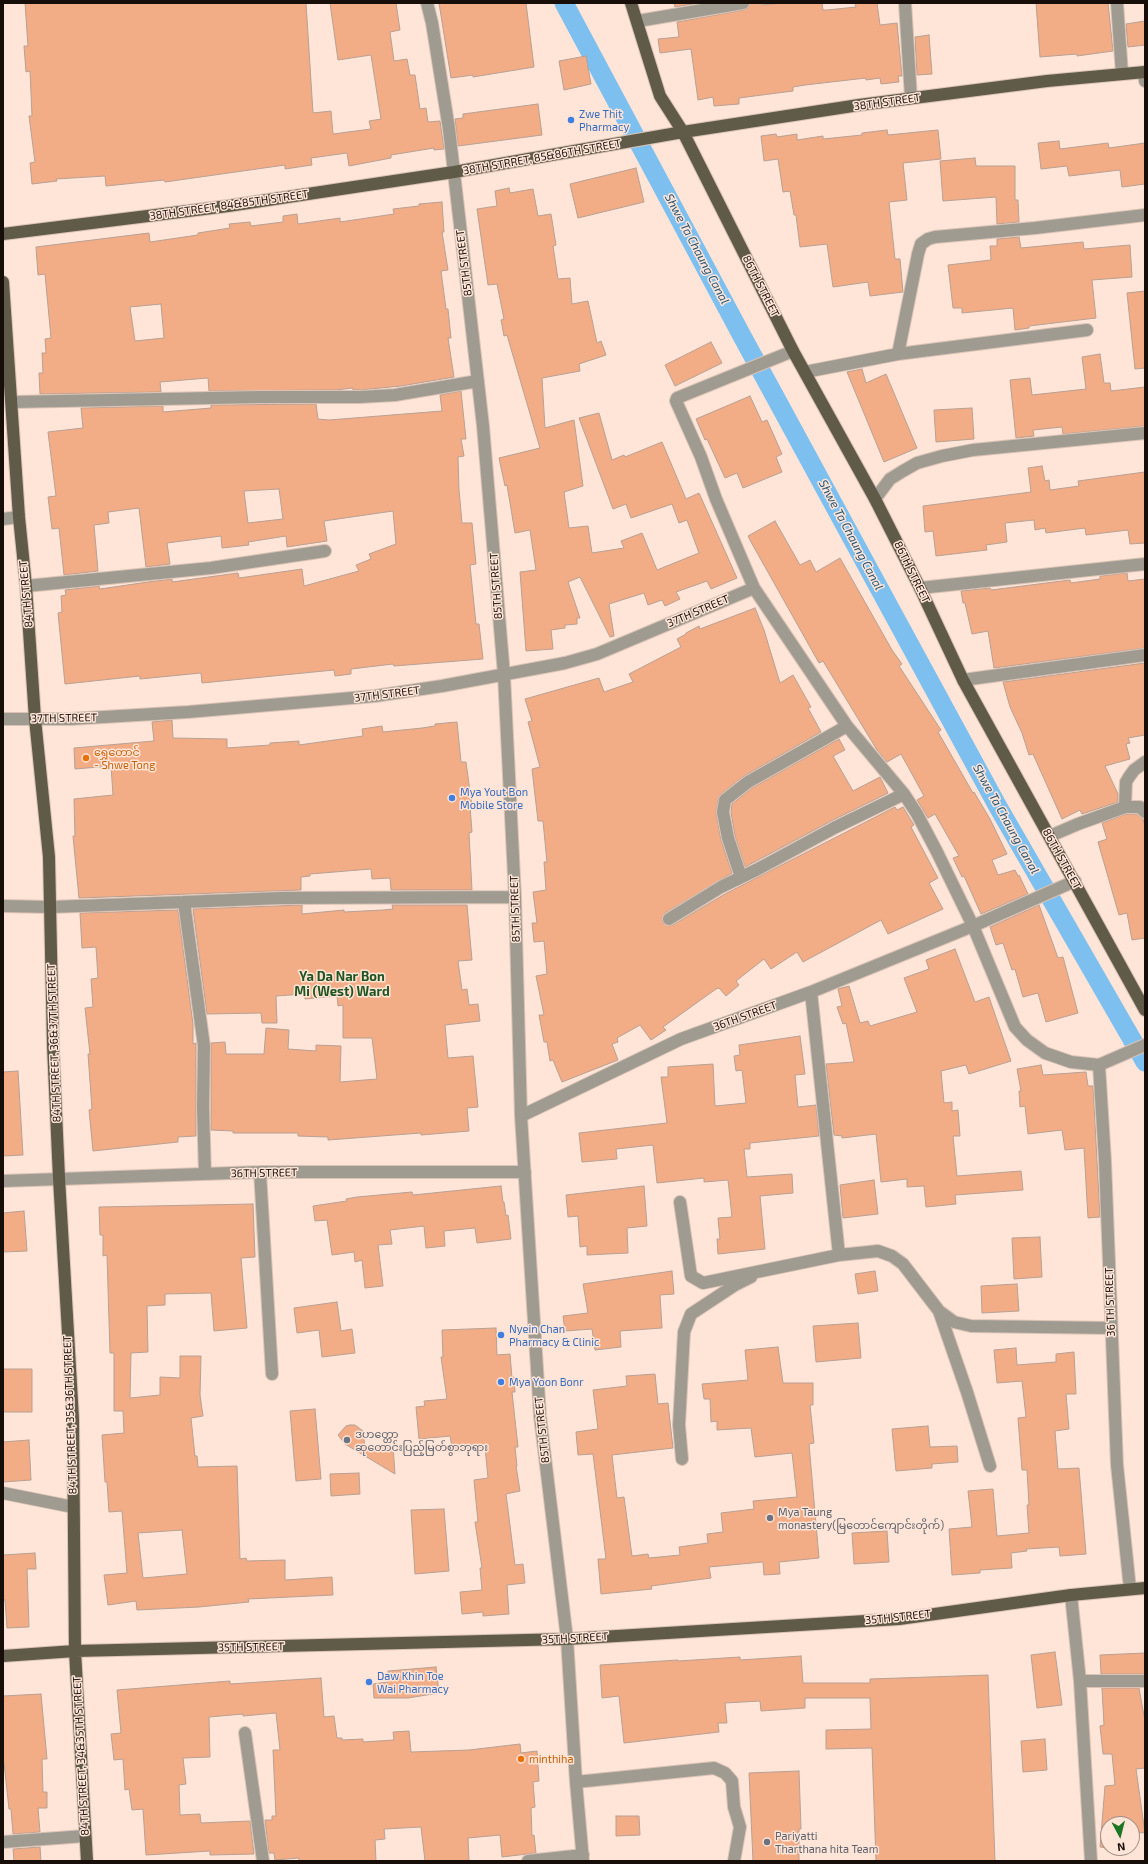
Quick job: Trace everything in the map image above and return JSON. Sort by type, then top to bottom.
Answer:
[{"type":"main road","name":"86TH STREET","points":[[631,3],[638,21],[660,96],[683,132],[793,350],[875,499],[920,588],[963,680],[1145,1010]]},
{"type":"main road","name":"38TH STREET","points":[[630,142],[683,132],[911,98],[1047,81],[1122,74],[1145,75]]},
{"type":"main road","name":"38TH STRRET, 85&86TH STREET","points":[[454,172],[630,142]]},
{"type":"main road","name":"38TH STREET, 84&85TH STREET","points":[[3,234],[228,206],[454,172]]},
{"type":"main road","name":"84TH STREET","points":[[3,282],[19,517],[26,586],[35,719],[49,857],[51,907]]},
{"type":"main road","name":"84TH STREET, 36&37TH STREET","points":[[51,907],[53,1046],[58,1178]]},
{"type":"main road","name":"84TH STREET, 35&36TH STREET","points":[[58,1178],[72,1419],[75,1651]]},
{"type":"main road","name":"35TH STREET","points":[[3,1656],[75,1651],[567,1639],[899,1619],[1071,1595],[1145,1588]]},
{"type":"main road","name":"84TH STREET, 34&35TH STREET","points":[[75,1651],[87,1861]]},
{"type":"street","name":"85TH STREET","points":[[427,3],[432,23],[450,129],[478,381],[504,675],[515,897],[521,1116],[540,1416],[567,1639],[576,1782],[583,1858]]},
{"type":"street","points":[[638,21],[743,3]]},
{"type":"street","points":[[905,3],[911,98]]},
{"type":"street","points":[[1118,3],[1122,74]]},
{"type":"street","points":[[898,354],[918,254],[921,244],[928,239],[935,237],[1035,228],[1145,215]]},
{"type":"street","points":[[805,372],[898,354],[1087,330]]},
{"type":"street","points":[[793,350],[677,398],[676,401],[702,457],[716,499],[754,588],[848,726],[904,794],[937,852],[973,926],[1015,1027],[1028,1040],[1045,1053],[1071,1062],[1099,1066],[1145,1045]]},
{"type":"street","points":[[12,402],[267,397],[360,397],[395,394],[478,381]]},
{"type":"street","points":[[875,499],[890,479],[917,463],[942,456],[973,450],[1145,434]]},
{"type":"street","points":[[3,519],[19,517]]},
{"type":"street","points":[[26,586],[211,568],[325,551]]},
{"type":"street","points":[[920,588],[1145,564]]},
{"type":"street","name":"37TH STREET","points":[[3,719],[127,717],[311,702],[442,686],[565,663],[597,654],[754,588]]},
{"type":"street","points":[[963,680],[1145,655]]},
{"type":"street","points":[[741,877],[732,856],[722,812],[725,800],[748,782],[848,726]]},
{"type":"street","points":[[1125,807],[1126,782],[1128,777],[1134,770],[1145,762]]},
{"type":"street","points":[[669,919],[720,887],[834,828],[904,794]]},
{"type":"street","points":[[1050,836],[1125,807],[1140,807],[1145,812]]},
{"type":"street","name":"36TH STREET","points":[[521,1116],[681,1039],[811,992],[973,926],[1075,881]]},
{"type":"street","points":[[3,906],[51,907],[281,898],[515,897]]},
{"type":"street","points":[[184,902],[204,1046],[203,1107],[206,1174]]},
{"type":"street","points":[[811,992],[839,1256]]},
{"type":"street","name":"36 TH STREET","points":[[1099,1066],[1105,1161],[1117,1465],[1130,1589]]},
{"type":"street","points":[[260,1172],[272,1374]]},
{"type":"street","name":"36TH STREET","points":[[3,1181],[260,1172],[525,1172]]},
{"type":"street","points":[[680,1202],[691,1276],[703,1283],[839,1256],[878,1251],[892,1256],[904,1264],[939,1311],[954,1322],[972,1326],[1111,1328]]},
{"type":"street","points":[[682,1459],[680,1426],[684,1332],[690,1314],[735,1285],[759,1273],[796,1264]]},
{"type":"street","points":[[939,1311],[990,1466]]},
{"type":"street","points":[[3,1493],[73,1507]]},
{"type":"street","points":[[1071,1595],[1080,1681],[1092,1861]]},
{"type":"street","points":[[1080,1681],[1145,1681]]},
{"type":"street","points":[[245,1733],[263,1861]]},
{"type":"street","points":[[576,1782],[714,1768],[725,1773],[732,1781],[734,1807],[740,1827],[734,1861]]},
{"type":"street","points":[[3,1842],[85,1836]]},
{"type":"street","points":[[528,1861],[583,1858]]},
{"type":"building","points":[[25,3],[306,3],[313,113],[331,111],[333,134],[371,129],[369,121],[381,119],[371,55],[338,60],[330,3],[396,3],[400,30],[390,32],[394,61],[407,59],[410,75],[415,75],[420,109],[426,108],[428,122],[440,121],[444,149],[434,150],[434,148],[391,155],[391,158],[349,166],[347,153],[311,158],[312,165],[285,169],[285,165],[165,182],[164,180],[106,186],[105,176],[56,179],[57,181],[32,184],[30,163],[35,162],[29,116],[32,116],[30,71],[26,72],[24,46],[28,46]]},
{"type":"building","points":[[439,3],[526,3],[534,67],[473,77],[473,75],[451,78]]},
{"type":"building","points":[[674,3],[699,3],[675,7]]},
{"type":"building","points":[[750,3],[762,3],[762,5],[782,3],[822,3],[823,10],[827,10],[856,7],[855,3],[877,3],[880,25],[897,23],[902,76],[898,76],[899,82],[881,84],[880,78],[866,80],[866,78],[805,85],[793,87],[793,91],[739,98],[739,104],[714,106],[713,97],[698,100],[691,49],[660,53],[658,39],[679,37],[677,22],[744,10],[748,8]]},
{"type":"building","points":[[1036,3],[1108,3],[1113,51],[1077,56],[1077,54],[1040,57]]},
{"type":"building","points":[[1145,21],[1145,45],[1128,47],[1126,24]]},
{"type":"building","points":[[929,35],[932,74],[917,75],[915,37]]},
{"type":"building","points":[[586,56],[591,84],[564,90],[559,61]]},
{"type":"building","points":[[538,104],[542,135],[458,146],[455,119],[463,118],[463,114]]},
{"type":"building","points":[[887,130],[888,135],[938,130],[941,159],[903,163],[907,200],[889,202],[895,259],[900,259],[903,292],[870,296],[868,282],[833,287],[827,244],[800,247],[796,215],[794,215],[790,191],[783,192],[778,159],[764,161],[761,136],[776,134],[777,137],[797,134],[797,140],[823,136],[823,139],[862,135],[862,133]]},
{"type":"building","points":[[1059,141],[1060,149],[1108,143],[1109,148],[1145,143],[1145,184],[1122,187],[1120,170],[1069,176],[1067,166],[1041,169],[1038,143]]},
{"type":"building","points":[[975,158],[976,166],[1015,166],[1015,200],[1018,200],[1019,222],[997,224],[996,197],[943,201],[940,161]]},
{"type":"building","points":[[636,168],[644,202],[578,218],[570,184]]},
{"type":"building","points":[[509,188],[510,193],[533,189],[538,216],[551,214],[556,245],[553,246],[558,279],[570,278],[572,304],[588,301],[597,343],[601,341],[606,355],[579,364],[580,371],[542,378],[545,428],[574,420],[583,486],[564,492],[569,528],[588,526],[592,553],[624,548],[621,541],[642,533],[657,570],[699,553],[687,520],[679,523],[672,504],[631,518],[626,504],[613,509],[579,418],[599,413],[612,460],[624,455],[625,457],[662,442],[686,499],[699,493],[737,578],[711,589],[707,581],[676,592],[680,599],[665,606],[662,600],[648,605],[644,593],[609,604],[614,636],[610,637],[580,577],[568,582],[580,618],[577,618],[577,624],[565,625],[565,628],[551,630],[553,649],[526,651],[520,572],[536,570],[530,530],[515,533],[507,485],[505,486],[499,458],[540,448],[507,335],[504,336],[501,320],[504,319],[497,284],[488,285],[477,209],[497,206],[495,191]]},
{"type":"building","points":[[442,202],[444,232],[442,232],[448,270],[441,271],[446,309],[448,309],[451,338],[448,338],[454,377],[401,386],[360,390],[353,390],[353,388],[335,390],[209,391],[208,378],[160,382],[161,392],[40,394],[39,373],[43,373],[42,353],[46,353],[45,339],[51,338],[45,274],[38,275],[36,247],[149,233],[150,242],[198,235],[198,233],[230,228],[229,224],[250,222],[251,226],[283,222],[283,216],[297,214],[298,224],[340,218],[340,222],[394,214],[393,209],[419,206],[419,204]],"holes":[[[161,304],[164,338],[135,341],[130,307]]]},
{"type":"building","points":[[1019,237],[1021,248],[1083,242],[1084,249],[1130,245],[1132,277],[1092,280],[1096,318],[1029,326],[1029,328],[1015,330],[1013,308],[962,313],[962,308],[953,308],[948,265],[991,260],[990,246],[997,246],[997,239]]},
{"type":"building","points":[[1145,291],[1145,368],[1135,369],[1127,293]]},
{"type":"building","points":[[711,342],[722,363],[675,386],[665,365]]},
{"type":"building","points":[[1100,354],[1104,383],[1110,383],[1111,391],[1145,387],[1145,426],[1063,434],[1062,427],[1033,430],[1034,436],[1016,438],[1010,380],[1030,378],[1032,395],[1086,389],[1082,357]]},
{"type":"building","points":[[862,369],[866,383],[886,374],[917,448],[884,462],[847,372]]},
{"type":"building","points":[[461,391],[466,439],[461,439],[464,456],[458,457],[459,490],[462,523],[472,523],[476,564],[470,565],[476,624],[479,624],[483,659],[394,666],[393,664],[351,669],[351,674],[335,676],[334,670],[202,683],[201,673],[140,679],[140,676],[65,684],[58,613],[62,612],[61,596],[66,595],[65,590],[99,586],[100,589],[172,579],[172,582],[238,573],[239,578],[302,569],[304,586],[359,571],[356,565],[371,559],[369,554],[396,544],[393,511],[324,521],[327,541],[287,547],[286,536],[248,542],[249,545],[222,548],[221,536],[167,543],[170,564],[146,567],[139,508],[108,512],[109,523],[94,525],[98,571],[64,575],[59,528],[52,529],[48,497],[56,496],[48,432],[83,428],[81,408],[163,406],[163,412],[211,408],[211,405],[316,404],[318,419],[329,420],[442,411],[440,395]],"holes":[[[279,489],[283,519],[248,523],[244,491]]]},
{"type":"building","points":[[750,396],[762,422],[767,420],[782,454],[776,457],[782,472],[743,488],[737,473],[725,478],[696,419]]},
{"type":"building","points":[[972,408],[974,439],[936,442],[934,410]]},
{"type":"building","points":[[1042,466],[1045,481],[1049,480],[1050,490],[1079,486],[1078,481],[1145,472],[1145,543],[1130,544],[1128,530],[1086,535],[1085,528],[1046,533],[1045,528],[1035,530],[1034,520],[1005,523],[1007,542],[986,545],[987,550],[936,556],[933,531],[925,532],[923,506],[1031,492],[1028,468]]},
{"type":"building","points":[[775,521],[800,565],[810,560],[816,572],[840,558],[892,650],[902,664],[899,666],[941,730],[938,732],[973,793],[974,792],[990,819],[1007,854],[992,860],[998,875],[1015,870],[1028,894],[981,914],[964,876],[962,877],[953,858],[959,856],[935,814],[928,818],[917,800],[924,796],[901,754],[887,762],[877,750],[823,661],[819,663],[751,542],[748,536]]},
{"type":"building","points":[[1127,573],[1128,581],[1145,579],[1145,648],[994,668],[988,631],[972,634],[961,591],[990,588],[991,590],[1070,580],[1071,583],[1100,579],[1100,576]]},
{"type":"building","points":[[755,608],[764,630],[780,683],[793,675],[811,707],[808,708],[821,732],[744,776],[720,795],[716,813],[721,840],[732,873],[665,913],[662,919],[663,923],[669,926],[673,925],[725,894],[895,807],[897,810],[903,807],[914,825],[911,827],[938,878],[929,883],[943,909],[888,934],[881,920],[803,962],[797,952],[771,969],[764,959],[736,981],[739,985],[726,996],[719,988],[716,989],[663,1027],[666,1030],[651,1040],[640,1025],[617,1038],[618,1042],[612,1044],[618,1060],[562,1082],[553,1060],[550,1061],[547,1042],[544,1042],[539,1015],[544,1015],[536,976],[547,974],[544,941],[534,942],[532,923],[537,923],[533,892],[546,890],[544,862],[547,862],[543,821],[538,821],[532,769],[540,767],[528,722],[532,721],[525,699],[599,678],[604,692],[633,682],[629,674],[681,647],[677,639],[686,633],[699,626],[700,629]]},
{"type":"building","points":[[1145,663],[1145,735],[1128,738],[1130,743],[1126,744],[1130,759],[1105,766],[1118,794],[1118,802],[1082,814],[1080,810],[1062,819],[1033,754],[1029,755],[1022,733],[1010,707],[1003,682]]},
{"type":"building","points":[[172,720],[173,738],[227,739],[227,748],[299,741],[299,745],[363,736],[362,729],[382,726],[383,732],[422,728],[435,726],[435,724],[457,722],[461,762],[466,762],[472,806],[470,806],[472,832],[469,833],[472,890],[391,890],[390,878],[372,879],[371,869],[310,874],[310,876],[301,877],[301,890],[79,898],[73,836],[75,836],[74,799],[113,795],[111,766],[75,769],[74,748],[154,741],[152,722]]},
{"type":"building","points":[[839,739],[845,750],[833,756],[853,791],[880,777],[888,793],[831,821],[745,867],[735,836],[731,812],[732,804],[752,788]]},
{"type":"building","points":[[1126,814],[1137,814],[1143,819],[1145,827],[1145,938],[1132,940],[1127,913],[1119,915],[1098,842],[1107,839],[1102,823]]},
{"type":"building","points":[[302,905],[302,914],[344,910],[344,912],[393,909],[392,905],[467,905],[472,960],[458,961],[462,990],[467,989],[469,1005],[478,1004],[480,1021],[445,1025],[448,1058],[473,1056],[478,1107],[467,1108],[469,1131],[328,1140],[328,1137],[298,1136],[298,1133],[233,1133],[233,1131],[211,1130],[211,1043],[225,1042],[226,1054],[264,1054],[266,1028],[289,1030],[288,1049],[316,1051],[316,1045],[341,1046],[340,1082],[377,1079],[372,1038],[343,1038],[343,1005],[338,1006],[337,996],[305,999],[304,994],[276,996],[277,1023],[262,1023],[261,1013],[207,1014],[193,909]]},
{"type":"building","points":[[1039,905],[1058,958],[1063,957],[1078,1013],[1046,1022],[1038,993],[1023,997],[1015,969],[1012,970],[1003,943],[996,945],[990,927]]},
{"type":"building","points":[[178,910],[193,1024],[193,1044],[196,1043],[196,1136],[178,1137],[178,1142],[93,1151],[89,1110],[92,1109],[88,1054],[90,1054],[85,1008],[93,1007],[91,979],[98,978],[96,947],[82,948],[80,913]]},
{"type":"building","points":[[955,949],[975,1002],[989,997],[1011,1061],[969,1074],[966,1065],[941,1071],[944,1103],[952,1102],[952,1111],[958,1110],[960,1136],[953,1136],[957,1176],[1021,1171],[1023,1190],[955,1195],[956,1204],[926,1207],[924,1186],[907,1187],[907,1179],[881,1182],[876,1134],[842,1138],[842,1136],[834,1135],[826,1064],[854,1062],[846,1023],[843,1024],[837,1007],[842,1006],[838,989],[849,986],[860,1023],[868,1021],[870,1026],[917,1012],[904,978],[929,969],[926,960]]},
{"type":"building","points":[[800,1036],[805,1074],[795,1075],[798,1107],[816,1105],[819,1136],[750,1143],[750,1149],[744,1149],[747,1177],[792,1174],[793,1193],[760,1196],[765,1249],[718,1254],[717,1239],[720,1239],[718,1218],[732,1217],[728,1180],[704,1182],[704,1178],[657,1183],[653,1145],[616,1149],[617,1159],[582,1162],[579,1133],[667,1123],[661,1077],[668,1077],[668,1067],[713,1064],[715,1106],[746,1103],[742,1070],[736,1071],[734,1056],[740,1055],[739,1045]]},
{"type":"building","points":[[1041,1065],[1043,1075],[1086,1072],[1088,1086],[1093,1086],[1100,1217],[1088,1218],[1084,1148],[1065,1150],[1062,1130],[1028,1134],[1025,1106],[1020,1107],[1019,1091],[1021,1091],[1017,1069]]},
{"type":"building","points":[[18,1071],[23,1155],[3,1156],[3,1072]]},
{"type":"building","points":[[874,1180],[878,1214],[843,1218],[840,1185]]},
{"type":"building","points":[[501,1186],[506,1216],[508,1215],[511,1239],[477,1243],[475,1228],[444,1231],[445,1246],[426,1248],[424,1226],[390,1230],[392,1244],[378,1245],[383,1286],[365,1288],[362,1260],[355,1262],[354,1252],[332,1255],[327,1220],[315,1221],[313,1206],[347,1201],[346,1199],[412,1192],[413,1195]]},
{"type":"building","points":[[644,1186],[647,1226],[627,1228],[628,1253],[587,1255],[587,1246],[580,1247],[578,1216],[568,1217],[566,1195]]},
{"type":"building","points":[[253,1204],[255,1257],[241,1258],[247,1328],[214,1331],[211,1293],[165,1294],[165,1305],[147,1306],[148,1352],[131,1353],[130,1398],[160,1395],[160,1377],[180,1378],[180,1356],[201,1356],[200,1395],[203,1416],[191,1418],[195,1456],[197,1456],[198,1467],[237,1466],[240,1559],[246,1558],[247,1561],[285,1560],[285,1580],[332,1577],[333,1595],[248,1599],[249,1602],[199,1607],[137,1610],[136,1601],[108,1605],[104,1575],[127,1573],[122,1511],[109,1512],[107,1482],[105,1482],[102,1435],[124,1433],[123,1411],[114,1411],[114,1353],[110,1353],[107,1255],[103,1256],[103,1235],[100,1235],[99,1207]],"holes":[[[182,1530],[187,1574],[143,1578],[138,1533]]]},
{"type":"building","points":[[24,1211],[27,1251],[3,1252],[3,1213]]},
{"type":"building","points":[[1040,1237],[1042,1277],[1014,1279],[1012,1238]]},
{"type":"building","points":[[672,1271],[674,1294],[660,1295],[662,1328],[620,1331],[621,1347],[595,1350],[592,1329],[565,1331],[563,1316],[588,1313],[583,1284]]},
{"type":"building","points":[[875,1271],[878,1291],[858,1294],[855,1274]]},
{"type":"building","points":[[1017,1284],[1019,1311],[982,1313],[981,1286]]},
{"type":"building","points":[[337,1302],[341,1331],[352,1329],[355,1353],[322,1357],[319,1330],[297,1333],[294,1308]]},
{"type":"building","points":[[858,1323],[861,1358],[816,1362],[813,1326]]},
{"type":"building","points":[[496,1328],[497,1355],[510,1354],[512,1378],[514,1377],[515,1392],[512,1392],[518,1447],[515,1447],[516,1466],[520,1491],[506,1494],[515,1565],[523,1564],[525,1583],[507,1585],[509,1614],[483,1616],[483,1612],[462,1614],[460,1592],[482,1590],[480,1568],[482,1568],[475,1522],[478,1522],[474,1480],[488,1478],[485,1447],[453,1452],[450,1436],[419,1439],[416,1407],[425,1406],[424,1401],[447,1399],[441,1357],[443,1357],[442,1330]]},
{"type":"building","points":[[778,1347],[783,1383],[813,1383],[813,1405],[810,1405],[814,1443],[809,1444],[819,1558],[779,1562],[780,1574],[764,1575],[763,1562],[709,1567],[711,1578],[651,1586],[652,1589],[601,1594],[598,1559],[606,1559],[593,1454],[578,1455],[576,1432],[598,1429],[593,1390],[627,1386],[626,1376],[655,1374],[658,1404],[668,1403],[673,1448],[612,1455],[617,1498],[624,1497],[632,1556],[648,1554],[649,1558],[680,1555],[679,1547],[708,1543],[707,1534],[723,1532],[721,1513],[754,1509],[753,1501],[797,1497],[792,1453],[755,1457],[751,1428],[717,1430],[717,1421],[711,1422],[710,1399],[704,1399],[702,1384],[748,1380],[745,1350]]},
{"type":"building","points":[[1016,1348],[1017,1365],[1056,1362],[1056,1354],[1074,1352],[1076,1394],[1066,1394],[1069,1429],[1055,1431],[1058,1469],[1079,1468],[1086,1554],[1060,1556],[1059,1547],[1026,1549],[1027,1551],[1011,1553],[1012,1568],[980,1570],[980,1573],[952,1575],[949,1529],[972,1527],[968,1491],[993,1489],[997,1536],[1029,1533],[1027,1470],[1022,1470],[1018,1418],[1026,1417],[1022,1381],[997,1383],[994,1350]]},
{"type":"building","points":[[3,1369],[32,1369],[32,1412],[3,1412]]},
{"type":"building","points":[[315,1409],[321,1479],[296,1481],[290,1411]]},
{"type":"building","points":[[355,1425],[363,1431],[365,1448],[393,1446],[395,1474],[345,1444],[338,1435],[346,1426]]},
{"type":"building","points":[[928,1426],[930,1447],[957,1446],[958,1462],[932,1464],[932,1468],[896,1471],[892,1429]]},
{"type":"building","points":[[29,1440],[31,1480],[3,1482],[3,1442]]},
{"type":"building","points":[[359,1473],[360,1494],[331,1496],[330,1474]]},
{"type":"building","points":[[444,1509],[449,1571],[415,1574],[411,1510]]},
{"type":"building","points":[[887,1531],[889,1562],[854,1564],[852,1533]]},
{"type":"building","points":[[35,1553],[36,1569],[27,1569],[29,1627],[7,1628],[5,1600],[3,1600],[3,1555]]},
{"type":"building","points":[[1055,1652],[1062,1705],[1037,1708],[1031,1655]]},
{"type":"building","points":[[1145,1653],[1145,1674],[1101,1674],[1100,1655]]},
{"type":"building","points":[[801,1656],[803,1683],[870,1683],[870,1679],[988,1675],[995,1861],[876,1861],[872,1748],[826,1749],[826,1730],[871,1729],[870,1698],[805,1698],[805,1708],[761,1711],[760,1701],[725,1703],[727,1723],[718,1723],[719,1732],[624,1743],[619,1696],[602,1698],[600,1665],[740,1657],[740,1660]]},
{"type":"building","points":[[436,1667],[439,1693],[408,1698],[374,1698],[373,1684],[388,1682],[388,1671]]},
{"type":"building","points":[[321,1678],[324,1717],[334,1716],[337,1738],[342,1738],[342,1740],[363,1739],[363,1742],[394,1740],[393,1732],[409,1731],[411,1752],[469,1750],[520,1744],[521,1753],[537,1751],[539,1781],[533,1782],[535,1807],[531,1808],[532,1836],[534,1835],[536,1853],[502,1857],[500,1835],[468,1838],[469,1861],[425,1861],[421,1827],[384,1829],[385,1839],[375,1840],[376,1861],[299,1861],[299,1858],[275,1860],[274,1853],[269,1853],[265,1820],[272,1820],[272,1816],[276,1816],[273,1750],[280,1750],[276,1713],[209,1717],[210,1757],[183,1758],[186,1784],[179,1785],[180,1815],[200,1814],[201,1823],[250,1821],[254,1854],[210,1855],[210,1851],[146,1855],[143,1809],[132,1810],[129,1789],[125,1790],[123,1759],[114,1760],[111,1734],[121,1733],[117,1690],[230,1681],[230,1684]]},
{"type":"building","points":[[1102,1688],[1139,1688],[1145,1721],[1145,1768],[1136,1769],[1145,1833],[1140,1833],[1140,1816],[1103,1816],[1105,1786],[1115,1785],[1112,1754],[1103,1754],[1100,1726],[1104,1725]]},
{"type":"building","points":[[41,1694],[47,1759],[42,1759],[43,1792],[47,1792],[47,1808],[38,1808],[40,1832],[13,1834],[11,1809],[9,1809],[3,1763],[3,1696]]},
{"type":"building","points":[[1045,1739],[1047,1770],[1023,1772],[1021,1741]]},
{"type":"building","points":[[799,1771],[801,1829],[799,1829],[799,1861],[753,1861],[749,1773]]},
{"type":"building","points":[[616,1816],[639,1816],[640,1835],[616,1836]]},
{"type":"building","points":[[40,1847],[41,1861],[14,1861],[13,1849]]},
{"type":"waterway","name":"Shwe Ta Chaung Canal","points":[[564,3],[742,336],[997,805],[1145,1062]]},
{"type":"place","name":"Zwe Thit Pharmacy","points":[[571,120]]},
{"type":"place","name":"ရွှေတောင် - Shwe Tong","points":[[86,758]]},
{"type":"place","name":"Mya Yout Bon Mobile Store","points":[[452,798]]},
{"type":"place","name":"Nyein Chan Pharmacy & Clinic","points":[[501,1335]]},
{"type":"place","name":"Mya Yoon Bonr","points":[[501,1382]]},
{"type":"place","name":"ဒဟတ္တော ဆုတောင်းပြည့်မြတ်စွာဘုရား","points":[[347,1440]]},
{"type":"place","name":"Mya Taung monastery(မြတောင်ကျောင်းတိုက်)","points":[[770,1518]]},
{"type":"place","name":"Daw Khin Toe Wai Pharmacy","points":[[369,1682]]},
{"type":"place","name":"minthiha","points":[[521,1759]]},
{"type":"place","name":"Pariyatti Tharthana hita Team","points":[[767,1842]]},
{"type":"district","name":"Ya Da Nar Bon Mi (West) Ward","points":[[342,984]]}]
